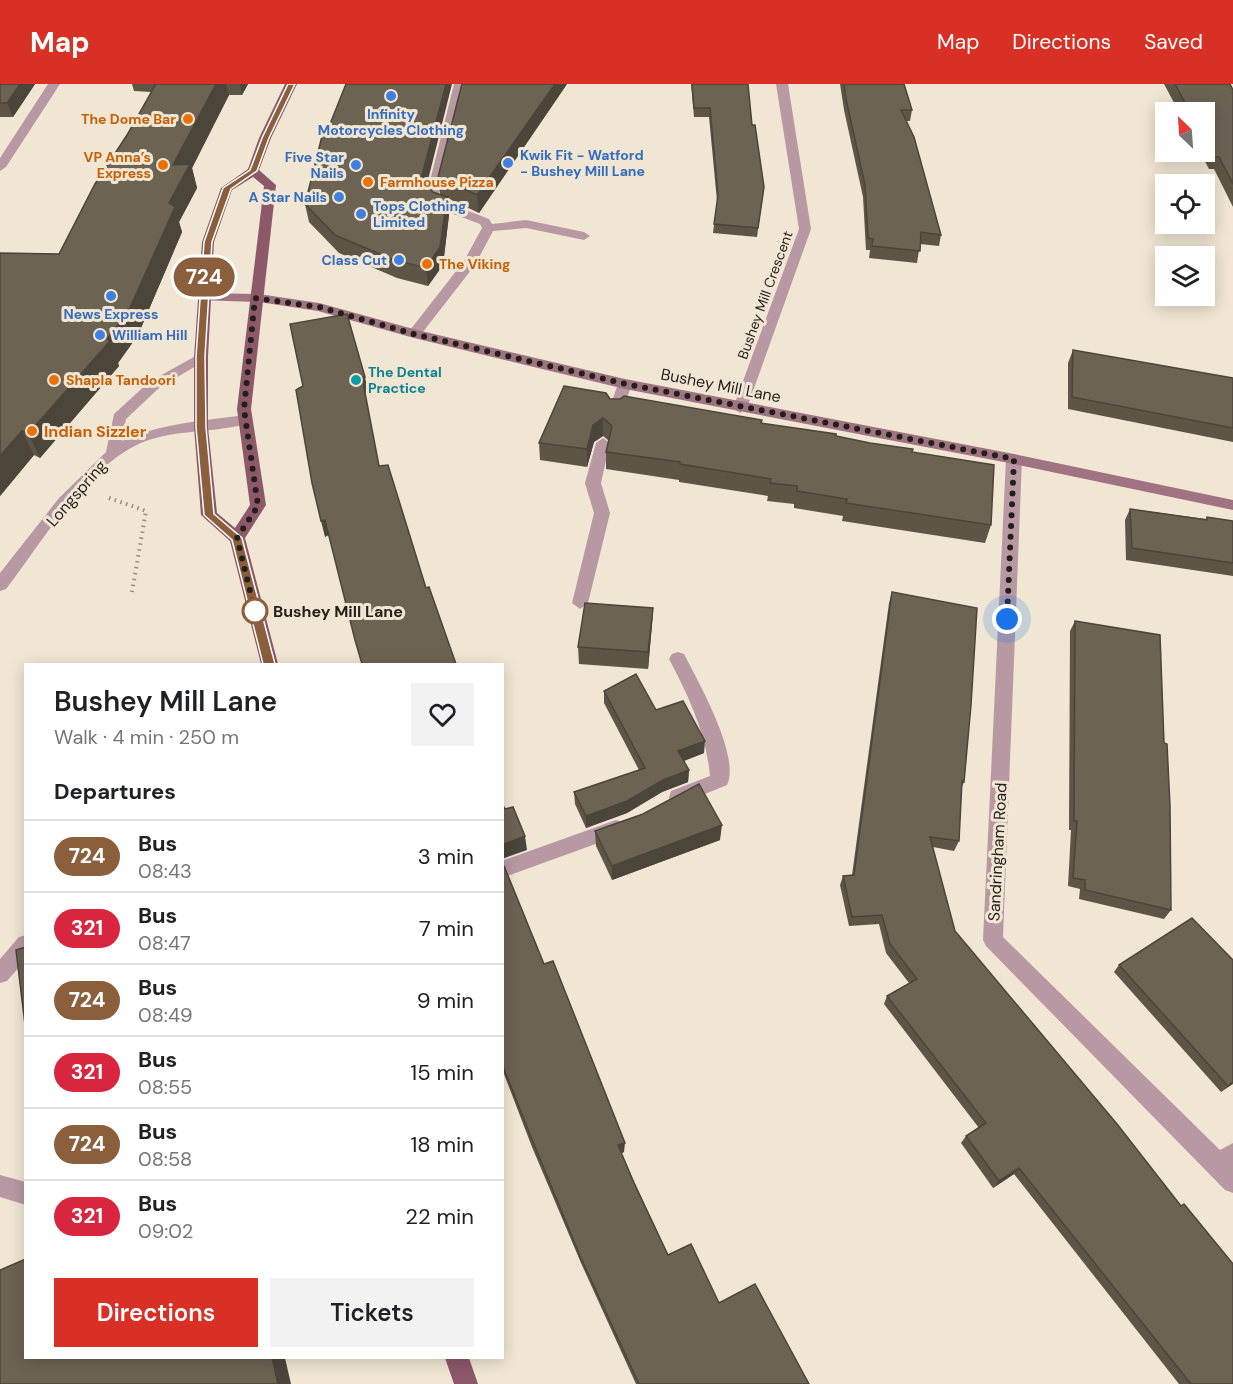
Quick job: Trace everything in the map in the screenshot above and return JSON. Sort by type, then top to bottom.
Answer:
[{"type":"main road","points":[[269,663],[237,538],[209,515],[201,427],[203,297],[208,242],[227,188],[254,171],[266,138],[291,84]]},
{"type":"main road","points":[[237,538],[258,506],[245,420],[255,298],[270,185],[254,171]]},
{"type":"main road","points":[[457,1359],[466,1384]]},
{"type":"street","points":[[0,167],[54,84]]},
{"type":"street","points":[[460,84],[432,197],[441,205],[485,222],[488,228]]},
{"type":"street","name":"Bushey Mill Crescent","points":[[740,408],[805,229],[782,84]]},
{"type":"street","points":[[488,228],[526,224],[584,236]]},
{"type":"street","points":[[414,334],[470,262],[488,228]]},
{"type":"street","name":"Bushey Mill Lane","points":[[203,297],[255,298],[319,307],[414,334],[626,384],[740,408],[1014,459],[1233,505]]},
{"type":"street","points":[[113,451],[120,417],[154,385],[201,357]]},
{"type":"street","points":[[615,412],[626,384]]},
{"type":"street","name":"Longspring","points":[[3,577],[77,488],[113,451],[140,438],[245,420]]},
{"type":"street","points":[[580,603],[602,513],[593,483],[603,443]]},
{"type":"street","name":"Sandringham Road","points":[[1014,459],[993,940],[1226,1159],[1233,1182]]},
{"type":"street","points":[[661,805],[720,780],[718,751],[710,720],[678,659]]},
{"type":"street","points":[[504,869],[635,821]]},
{"type":"street","points":[[0,974],[24,946]]},
{"type":"street","points":[[0,1186],[24,1193]]},
{"type":"path","points":[[77,488],[146,511],[132,592]]},
{"type":"building","points":[[0,84],[20,84],[7,103],[0,103]]},
{"type":"building","points":[[156,84],[216,84],[173,165],[190,164],[169,203],[175,207],[129,310],[107,339],[110,341],[28,434],[22,431],[0,456],[0,253],[59,254],[95,184],[127,135]]},
{"type":"building","points":[[346,84],[446,84],[421,179],[433,192],[447,197],[440,247],[426,268],[394,260],[335,235],[305,204],[322,136],[330,124]]},
{"type":"building","points":[[462,84],[555,84],[477,195],[438,177]]},
{"type":"building","points":[[692,84],[748,84],[752,125],[755,125],[764,187],[758,228],[714,224],[718,195],[710,108],[694,108]]},
{"type":"building","points":[[844,84],[904,84],[912,110],[901,110],[914,137],[941,235],[921,232],[920,251],[872,246],[873,239],[868,238],[865,185]]},
{"type":"building","points":[[1175,84],[1230,84],[1233,90],[1233,184],[1219,157],[1215,157],[1215,102],[1185,102]]},
{"type":"building","points":[[347,314],[365,377],[362,377],[379,466],[388,465],[426,588],[429,587],[456,663],[362,663],[325,520],[321,521],[312,483],[296,390],[303,386],[290,324]]},
{"type":"building","points":[[1073,350],[1233,378],[1233,428],[1072,397]]},
{"type":"building","points":[[564,386],[606,393],[610,399],[620,399],[624,396],[762,420],[761,423],[836,434],[836,436],[870,443],[913,449],[912,452],[994,465],[991,525],[846,503],[847,499],[797,491],[797,486],[770,483],[771,479],[680,464],[680,462],[606,452],[612,426],[603,418],[593,425],[587,449],[539,443]]},
{"type":"building","points":[[1130,509],[1207,520],[1207,517],[1233,521],[1233,563],[1132,548]]},
{"type":"building","points":[[892,592],[977,608],[959,841],[930,837],[955,931],[1117,1124],[1181,1206],[1184,1204],[1233,1264],[1233,1384],[1191,1384],[1019,1168],[999,1181],[966,1136],[986,1123],[887,996],[917,979],[890,944],[882,915],[852,917],[843,876],[854,875]]},
{"type":"building","points":[[585,603],[653,608],[648,652],[578,647]]},
{"type":"building","points":[[1075,621],[1160,635],[1164,743],[1167,744],[1170,806],[1171,910],[1085,890],[1085,880],[1073,878],[1077,821],[1074,821]]},
{"type":"building","points":[[636,674],[656,710],[683,701],[705,741],[678,751],[689,770],[663,780],[627,801],[586,816],[574,792],[645,768],[604,691]]},
{"type":"building","points":[[699,784],[722,825],[612,866],[595,831],[643,814]]},
{"type":"building","points":[[504,807],[513,807],[525,836],[504,844]]},
{"type":"building","points":[[504,866],[544,964],[553,961],[625,1143],[618,1145],[668,1255],[691,1244],[719,1303],[755,1284],[809,1384],[639,1384],[580,1256],[504,1069]]},
{"type":"building","points":[[1192,918],[1233,960],[1233,1082],[1228,1086],[1119,965]]},
{"type":"building","points":[[24,948],[24,1016],[16,950]]},
{"type":"building","points":[[24,1260],[24,1359],[272,1359],[278,1384],[0,1384],[0,1270]]},
{"type":"bus line","name":"724","points":[[269,663],[237,538],[209,515],[201,427],[204,269],[208,242],[227,188],[254,171],[266,138],[291,84]]},
{"type":"place","name":"Infinity Motorcycles Clothing","points":[[391,96]]},
{"type":"place","name":"The Dome Bar","points":[[188,119]]},
{"type":"place","name":"Kwik Fit - Watford - Bushey Mill Lane","points":[[508,163]]},
{"type":"place","name":"VP Anna’s Express","points":[[163,165]]},
{"type":"place","name":"Five Star Nails","points":[[356,165]]},
{"type":"place","name":"Farmhouse Pizza","points":[[368,182]]},
{"type":"place","name":"A Star Nails","points":[[339,197]]},
{"type":"place","name":"Tops Clothing Limited","points":[[361,214]]},
{"type":"place","name":"Class Cut","points":[[399,260]]},
{"type":"place","name":"The Viking","points":[[427,264]]},
{"type":"place","name":"News Express","points":[[111,296]]},
{"type":"place","name":"William Hill","points":[[100,335]]},
{"type":"place","name":"Shapla Tandoori","points":[[54,380]]},
{"type":"place","name":"The Dental Practice","points":[[356,380]]},
{"type":"place","name":"Indian Sizzler","points":[[32,431]]},
{"type":"place","name":"Bushey Mill Lane","points":[[255,611]]},
{"type":"route","points":[[255,611],[237,538],[258,506],[244,409],[255,298],[319,307],[414,334],[626,384],[740,408],[1014,459],[1007,619]]}]
